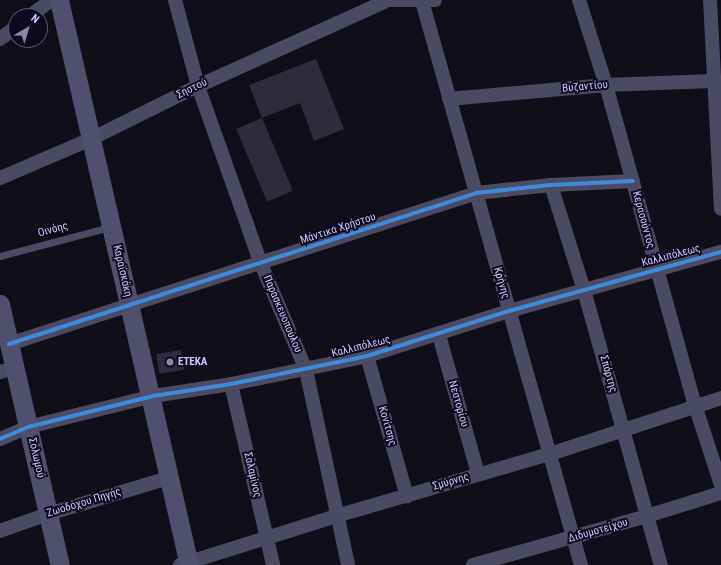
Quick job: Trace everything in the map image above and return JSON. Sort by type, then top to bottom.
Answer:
[{"type":"street","points":[[40,8],[51,0]]},
{"type":"street","name":"Καραϊσκάκη","points":[[59,0],[152,396],[186,564]]},
{"type":"street","name":"Παρασκευοπούλου","points":[[175,0],[198,86],[261,264],[306,370],[336,516],[348,565]]},
{"type":"street","points":[[381,1],[428,0]]},
{"type":"street","name":"Κρήνης","points":[[428,0],[449,99],[581,565]]},
{"type":"street","name":"Κερασούντος","points":[[579,0],[606,86],[656,268],[721,485]]},
{"type":"street","points":[[710,0],[717,82],[721,209]]},
{"type":"street","name":"Σηστού","points":[[0,178],[91,139],[198,86],[381,1]]},
{"type":"street","name":"Βυζαντίου","points":[[449,99],[606,86],[717,82]]},
{"type":"street","name":"Μάντικα Χρήστου","points":[[9,344],[261,264],[476,193],[551,185],[633,181]]},
{"type":"street","name":"Σπάρτης","points":[[551,185],[584,290],[661,565]]},
{"type":"street","name":"Καλλιπόλεως","points":[[0,439],[28,427],[152,396],[231,384],[306,370],[367,356],[439,335],[509,311],[656,268],[721,252]]},
{"type":"street","name":"Σολωμού","points":[[0,304],[9,344],[7,369],[28,427],[60,565]]},
{"type":"street","name":"Νεστορίου","points":[[439,335],[478,474]]},
{"type":"street","name":"Κονίτσης","points":[[367,356],[407,496]]},
{"type":"street","name":"Σαλαμίνος","points":[[231,384],[273,565]]},
{"type":"street","name":"Σμύρνης","points":[[186,564],[266,537],[550,454],[721,398]]},
{"type":"street","name":"Ζωοδόχου Πηγής","points":[[0,531],[48,514],[169,478]]},
{"type":"street","name":"Διδυμοτείχου","points":[[473,565],[495,562],[721,493]]},
{"type":"lane","name":"Οινόης","points":[[0,256],[112,226]]},
{"type":"building","points":[[316,59],[344,129],[314,141],[300,103],[262,118],[249,85]]},
{"type":"building","points":[[262,118],[293,191],[267,202],[236,129]]},
{"type":"building","name":"ΕΤΕΚΑ","points":[[181,350],[184,370],[159,374],[156,354]]},
{"type":"cycle path","points":[[9,344],[476,193],[551,185],[633,181]]},
{"type":"cycle path","points":[[0,439],[28,427],[153,396],[231,384],[367,356],[509,311],[721,252]]},
{"type":"place","name":"ΕΤΕΚΑ","points":[[170,362]]}]
